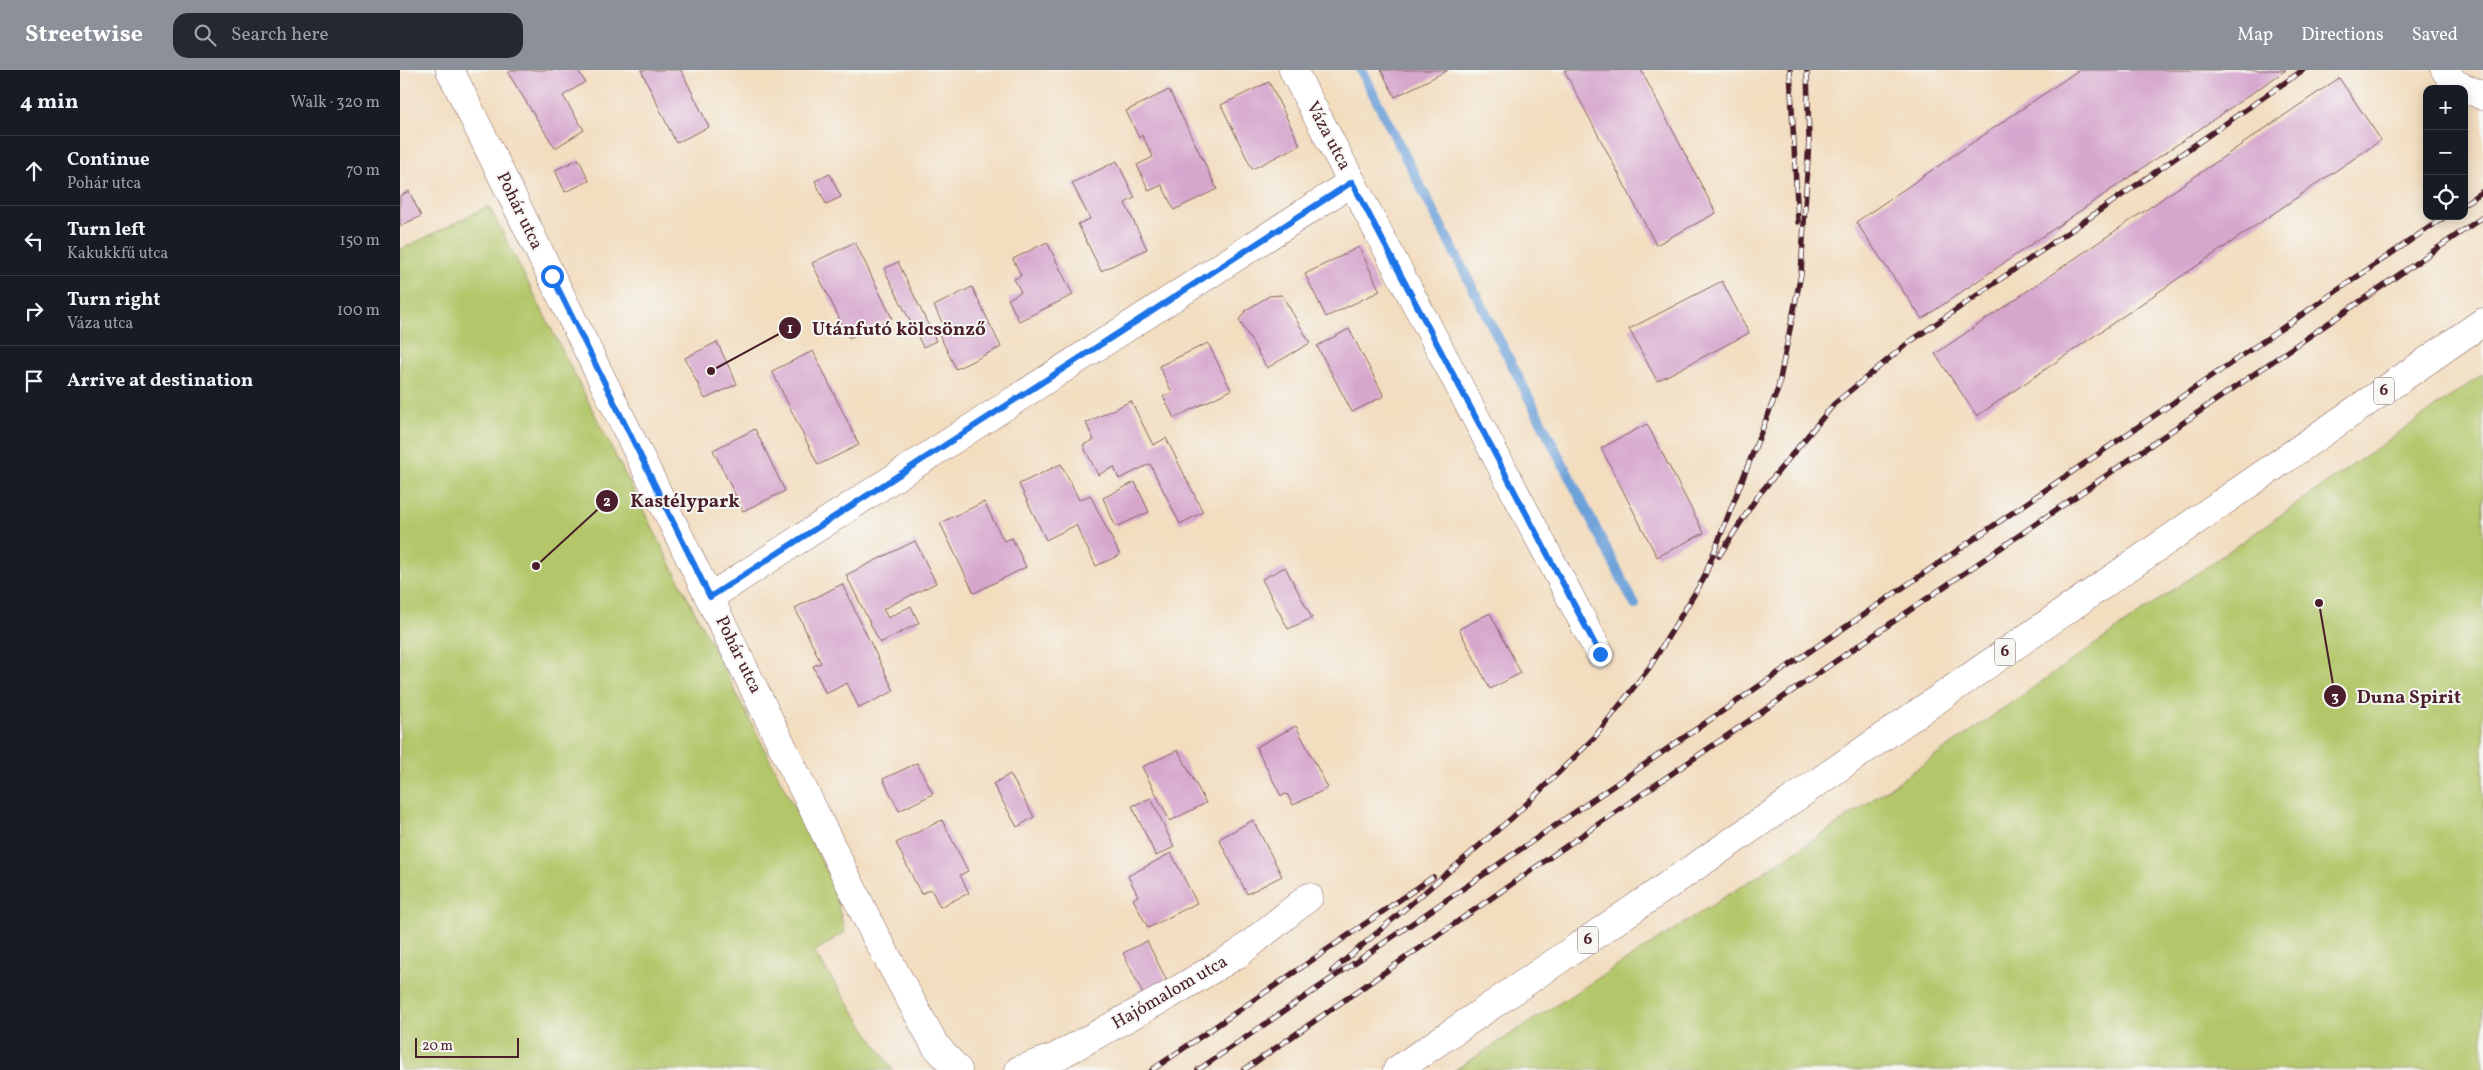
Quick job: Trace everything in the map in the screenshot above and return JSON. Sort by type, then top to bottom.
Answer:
[{"type":"street","name":"Pohár utca","points":[[450,70],[875,935],[935,1045],[958,1070]]},
{"type":"street","name":"Váza utca","points":[[1293,70],[1600,654]]},
{"type":"street","points":[[2445,70],[2454,84],[2483,96]]},
{"type":"street","points":[[710,597],[1352,182]]},
{"type":"street","name":"6","points":[[1397,1070],[2483,322]]},
{"type":"street","name":"Hajómalom utca","points":[[1019,1070],[1056,1057],[1169,995],[1238,954],[1309,897]]},
{"type":"green space","points":[[489,206],[832,882],[845,932],[814,952],[893,1070],[400,1070],[400,250]]},
{"type":"green space","points":[[2483,374],[2483,1070],[1455,1070],[1826,832]]},
{"type":"building","points":[[512,70],[578,70],[585,82],[563,96],[584,130],[555,148],[508,73]]},
{"type":"building","points":[[641,70],[681,70],[709,127],[676,143]]},
{"type":"building","points":[[1381,70],[1448,70],[1395,97]]},
{"type":"building","points":[[1564,70],[1641,70],[1716,213],[1656,245]]},
{"type":"building","points":[[2079,70],[2286,70],[1922,319],[1856,222]]},
{"type":"building","points":[[2339,78],[2381,140],[1977,416],[1935,354]]},
{"type":"building","points":[[1269,82],[1300,145],[1252,169],[1221,105]]},
{"type":"building","points":[[1169,90],[1217,189],[1174,210],[1162,185],[1149,191],[1137,165],[1153,157],[1142,135],[1139,138],[1126,111]]},
{"type":"building","points":[[579,159],[589,181],[565,192],[555,170]]},
{"type":"building","points":[[1117,161],[1135,198],[1125,203],[1147,249],[1101,271],[1078,224],[1090,219],[1072,183]]},
{"type":"building","points":[[830,174],[841,197],[826,204],[815,181]]},
{"type":"building","points":[[409,191],[421,216],[400,226],[400,196]]},
{"type":"building","points":[[855,242],[892,318],[849,338],[812,263]]},
{"type":"building","points":[[1047,242],[1073,295],[1019,321],[1008,299],[1021,292],[1014,279],[1021,276],[1013,259]]},
{"type":"building","points":[[1359,247],[1380,291],[1326,317],[1305,274]]},
{"type":"building","points":[[898,262],[936,341],[923,347],[884,269]]},
{"type":"building","points":[[1722,281],[1749,333],[1657,381],[1629,329]]},
{"type":"building","points":[[972,287],[1001,347],[956,369],[937,330],[944,326],[934,306]]},
{"type":"building","points":[[1282,295],[1310,343],[1267,368],[1239,320],[1246,310],[1269,296]]},
{"type":"building","points":[[1349,329],[1384,396],[1352,412],[1317,346]]},
{"type":"building","points":[[717,342],[737,384],[705,399],[685,358]]},
{"type":"building","points":[[1208,343],[1231,390],[1174,418],[1163,396],[1172,392],[1159,366]]},
{"type":"building","points":[[813,351],[859,445],[818,465],[772,371]]},
{"type":"building","points":[[1131,401],[1153,445],[1166,438],[1203,512],[1180,524],[1150,464],[1119,479],[1114,467],[1098,475],[1083,445],[1094,440],[1086,423]]},
{"type":"building","points":[[1647,424],[1704,533],[1657,557],[1601,448]]},
{"type":"building","points":[[755,429],[785,491],[743,511],[713,450]]},
{"type":"building","points":[[1061,464],[1079,500],[1090,495],[1120,555],[1096,566],[1076,525],[1046,540],[1019,484]]},
{"type":"building","points":[[1135,482],[1149,512],[1116,527],[1103,498]]},
{"type":"building","points":[[984,502],[1004,541],[1012,538],[1026,567],[974,593],[940,523]]},
{"type":"building","points":[[915,541],[936,583],[883,609],[888,618],[911,606],[919,623],[880,643],[846,575]]},
{"type":"building","points":[[1285,567],[1312,618],[1288,629],[1262,579]]},
{"type":"building","points":[[842,584],[894,691],[859,708],[847,683],[826,694],[813,666],[821,663],[795,608]]},
{"type":"building","points":[[1490,613],[1521,673],[1490,689],[1459,629]]},
{"type":"building","points":[[1296,726],[1328,788],[1293,805],[1287,794],[1281,796],[1256,747]]},
{"type":"building","points":[[1178,750],[1206,803],[1170,821],[1142,767]]},
{"type":"building","points":[[917,763],[933,794],[899,811],[883,779]]},
{"type":"building","points":[[1010,774],[1034,817],[1017,827],[993,784]]},
{"type":"building","points":[[1151,798],[1174,847],[1156,856],[1132,806]]},
{"type":"building","points":[[942,820],[968,871],[960,875],[969,893],[940,907],[931,889],[921,894],[896,843]]},
{"type":"building","points":[[1253,820],[1282,876],[1247,894],[1219,839]]},
{"type":"building","points":[[1171,853],[1197,903],[1148,928],[1133,899],[1138,896],[1128,876]]},
{"type":"building","points":[[1147,941],[1167,981],[1143,994],[1123,953]]},
{"type":"waterway","points":[[1361,70],[1635,605]]},
{"type":"railway","points":[[1790,70],[1798,222]]},
{"type":"railway","points":[[1332,971],[1513,817],[1594,738],[1649,668],[1703,580],[1778,389],[1801,274],[1809,140],[1807,70]]},
{"type":"railway","points":[[1719,556],[1757,497],[1834,404],[1908,343],[2303,70]]},
{"type":"railway","points":[[2468,201],[2483,191]]},
{"type":"railway","points":[[1244,1070],[1562,849],[2483,217]]},
{"type":"railway","points":[[1198,1070],[2440,220]]},
{"type":"railway","points":[[1152,1070],[1433,877]]},
{"type":"place","name":"Utánfutó kölcsönző","points":[[711,371]]},
{"type":"place","name":"Kastélypark","points":[[536,566]]},
{"type":"place","name":"Duna Spirit","points":[[2319,603]]},
{"type":"route","points":[[552,276],[710,597],[1352,182],[1600,654]]}]
